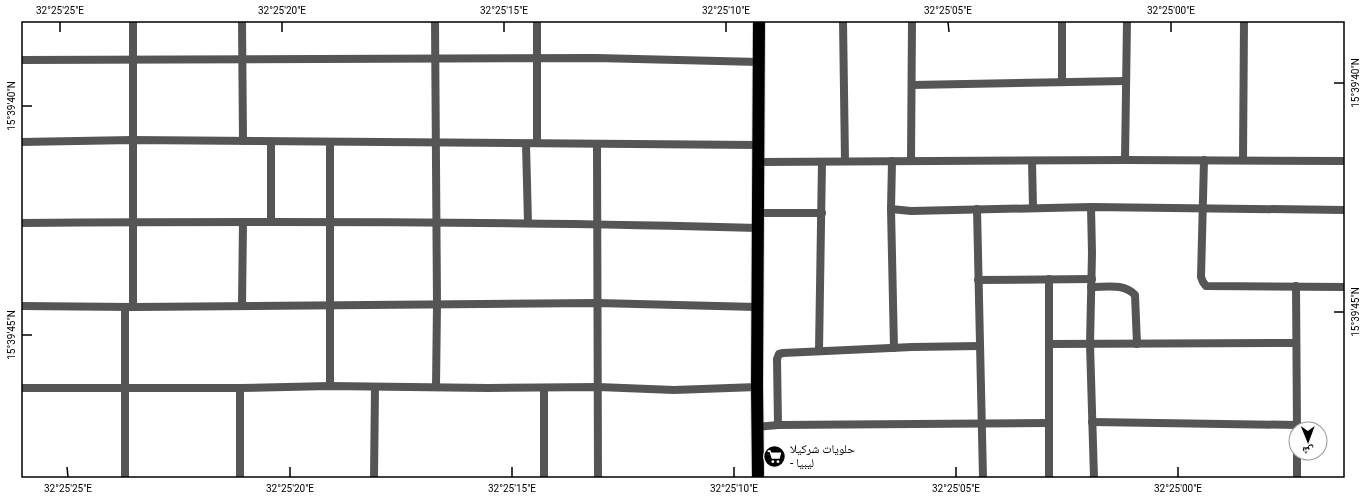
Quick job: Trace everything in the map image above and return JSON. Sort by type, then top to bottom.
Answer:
[{"type":"highway","points":[[758,478],[759,21]]},
{"type":"street","points":[[125,478],[125,388],[134,222],[133,21]]},
{"type":"street","points":[[242,21],[243,141]]},
{"type":"street","points":[[435,21],[437,304],[436,387]]},
{"type":"street","points":[[537,21],[537,143]]},
{"type":"street","points":[[843,21],[846,161]]},
{"type":"street","points":[[911,161],[912,21]]},
{"type":"street","points":[[1062,21],[1062,82]]},
{"type":"street","points":[[1125,160],[1127,21]]},
{"type":"street","points":[[1243,160],[1244,21]]},
{"type":"street","points":[[21,53],[21,60],[537,58],[759,62]]},
{"type":"street","points":[[912,84],[1126,81]]},
{"type":"street","points":[[21,142],[133,140],[330,143],[758,145]]},
{"type":"street","points":[[271,142],[271,222]]},
{"type":"street","points":[[330,143],[330,386]]},
{"type":"street","points":[[526,144],[528,223]]},
{"type":"street","points":[[597,145],[598,478]]},
{"type":"street","points":[[758,162],[1125,160],[1345,161]]},
{"type":"street","points":[[1204,160],[1201,277],[1206,286],[1345,286]]},
{"type":"street","points":[[1032,161],[1033,208]]},
{"type":"street","points":[[820,351],[822,162]]},
{"type":"street","points":[[892,162],[891,209],[894,348]]},
{"type":"street","points":[[1091,207],[1092,283],[1090,344],[1094,478]]},
{"type":"street","points":[[891,209],[911,211],[1091,207],[1345,210]]},
{"type":"street","points":[[977,209],[983,478]]},
{"type":"street","points":[[758,213],[822,213]]},
{"type":"street","points":[[242,306],[243,222]]},
{"type":"street","points":[[21,223],[597,223],[758,228]]},
{"type":"street","points":[[1049,279],[1049,478]]},
{"type":"street","points":[[978,280],[1049,279],[1122,286],[1130,290],[1135,295],[1137,344]]},
{"type":"street","points":[[1296,286],[1297,421]]},
{"type":"street","points":[[21,306],[129,307],[329,304],[597,304],[758,307]]},
{"type":"street","points":[[1050,344],[1296,343]]},
{"type":"street","points":[[778,426],[777,359],[779,354],[894,348],[980,346]]},
{"type":"street","points":[[21,388],[240,388],[330,386],[544,388],[598,387],[674,390],[757,387]]},
{"type":"street","points":[[374,478],[375,387]]},
{"type":"street","points":[[240,388],[240,478]]},
{"type":"street","points":[[544,388],[544,478]]},
{"type":"street","points":[[1092,422],[1288,427]]},
{"type":"street","points":[[758,427],[1048,423]]},
{"type":"street","points":[[1297,461],[1298,478]]},
{"type":"place","name":"حلويات شركيلا - ليبيا","points":[[775,456]]}]
